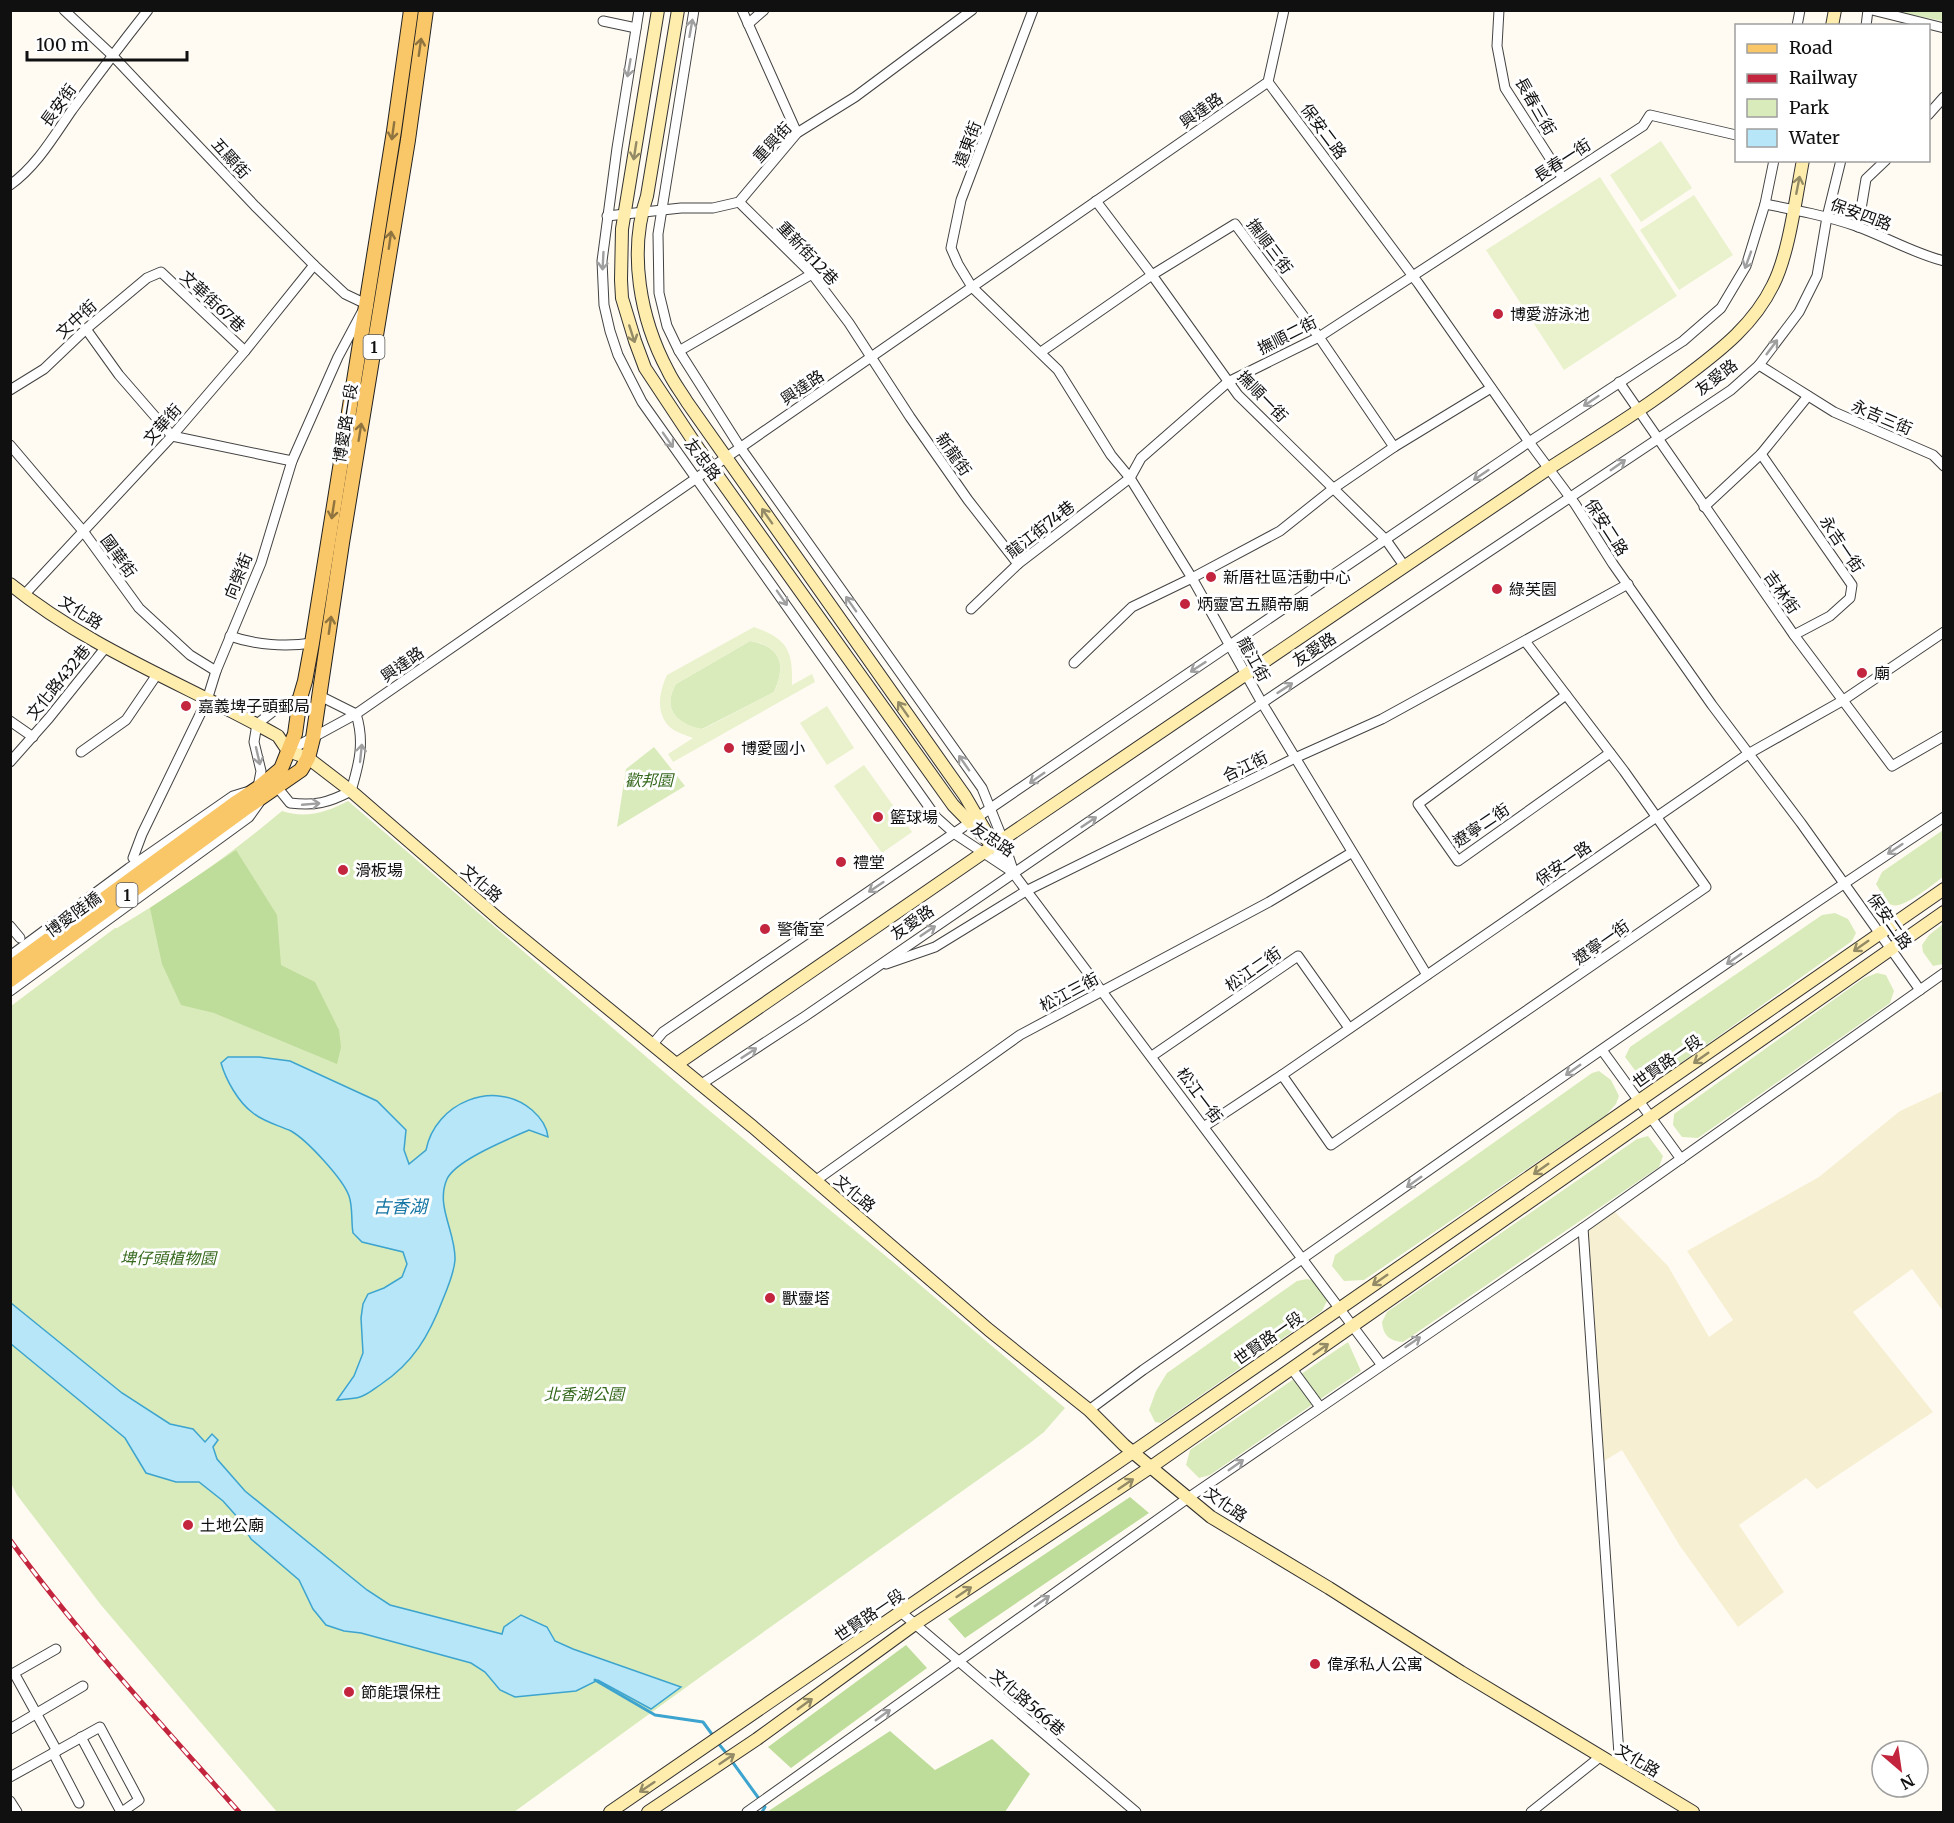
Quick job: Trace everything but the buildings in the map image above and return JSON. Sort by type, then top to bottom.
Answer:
[{"type":"main road","name":"博愛路一段","points":[[240,806],[262,791],[281,769],[295,734],[312,643],[411,10]]},
{"type":"main road","name":"博愛路一段","points":[[262,791],[277,787],[301,770],[308,758],[313,738],[318,695],[408,140],[426,10]]},
{"type":"main road","name":"博愛陸橋","points":[[10,968],[240,806]]},
{"type":"main road","name":"博愛陸橋","points":[[10,980],[240,806]]},
{"type":"street","name":"五顯街","points":[[64,10],[112,54],[255,206],[314,265],[345,294],[366,304],[378,322]]},
{"type":"street","name":"長安街","points":[[10,185],[19,179],[39,155],[112,54],[148,10]]},
{"type":"street","name":"友忠路","points":[[639,10],[602,261],[606,314],[618,355],[642,402],[683,462],[697,478],[936,817],[955,834],[993,846]]},
{"type":"street","name":"友忠路","points":[[658,10],[624,214],[621,280],[626,314],[645,368],[712,467],[953,805],[975,820]]},
{"type":"street","name":"友忠路","points":[[678,10],[647,196],[642,212],[638,276],[648,321],[667,370],[993,846]]},
{"type":"street","name":"友忠路","points":[[694,10],[661,210],[657,258],[659,293],[665,320],[679,351],[740,447],[982,788],[991,810],[993,846]]},
{"type":"street","points":[[742,10],[797,133]]},
{"type":"street","points":[[748,24],[764,10]]},
{"type":"street","name":"重興街","points":[[739,201],[797,133],[855,97],[972,10]]},
{"type":"street","name":"遠東街","points":[[972,287],[951,248],[961,200],[1034,10]]},
{"type":"street","points":[[1268,82],[1284,10]]},
{"type":"street","name":"長春三街","points":[[1499,10],[1497,46],[1505,88],[1562,177]]},
{"type":"street","points":[[1870,10],[1928,24]]},
{"type":"street","points":[[603,21],[636,28]]},
{"type":"street","name":"興達路","points":[[288,751],[356,714],[1268,82]]},
{"type":"street","name":"保安二路","points":[[1268,82],[1413,275],[1748,754],[1802,823],[1920,990]]},
{"type":"street","points":[[1930,114],[1944,97]]},
{"type":"street","name":"長春一街","points":[[1413,275],[1643,126],[1650,115],[1735,135]]},
{"type":"street","points":[[652,1045],[663,1032],[1529,442],[1683,341],[1721,308],[1746,266],[1765,204],[1774,162]]},
{"type":"street","name":"友愛路","points":[[677,1064],[1548,469],[1639,411],[1719,351],[1742,331],[1774,284],[1783,255],[1803,162]]},
{"type":"street","name":"友愛路","points":[[700,1085],[804,1017],[1262,703],[1731,390],[1759,365],[1799,312],[1817,276],[1827,217],[1841,162]]},
{"type":"street","points":[[1858,227],[1866,179],[1884,162]]},
{"type":"street","points":[[607,216],[681,207],[713,208],[739,201]]},
{"type":"street","name":"重新街12巷","points":[[739,201],[812,274],[873,357]]},
{"type":"street","name":"撫順一街","points":[[1096,201],[1238,395],[1386,540],[1405,567]]},
{"type":"street","name":"保安四路","points":[[1765,204],[1827,217],[1944,261]]},
{"type":"street","name":"撫順三街","points":[[1041,352],[1152,275],[1235,224],[1319,337],[1394,447]]},
{"type":"street","name":"文華街","points":[[24,595],[172,436],[245,351],[314,265]]},
{"type":"street","name":"文華街67巷","points":[[161,272],[245,351]]},
{"type":"street","name":"文中街","points":[[10,390],[44,369],[86,329],[147,278],[161,272]]},
{"type":"street","points":[[679,351],[812,274]]},
{"type":"street","name":"撫順二街","points":[[1130,478],[1141,458],[1228,382],[1319,337],[1413,275]]},
{"type":"street","name":"龍江街","points":[[972,287],[1058,370],[1111,455],[1130,478],[1192,578],[1262,703],[1351,853],[1427,975]]},
{"type":"street","name":"向榮街","points":[[133,858],[142,834],[207,700],[216,671],[261,563],[292,460],[338,357],[366,304]]},
{"type":"street","points":[[86,329],[119,375],[172,436],[292,460]]},
{"type":"street","name":"新龍街","points":[[873,357],[910,417],[968,500],[1018,564]]},
{"type":"street","name":"永吉三街","points":[[1759,365],[1834,412],[1934,455],[1944,466]]},
{"type":"street","name":"吉林街","points":[[1619,382],[1794,635],[1892,766],[1944,736]]},
{"type":"street","points":[[1074,663],[1132,607],[1280,531],[1334,488],[1394,447],[1491,388]]},
{"type":"street","points":[[1704,507],[1761,454],[1808,396]]},
{"type":"street","name":"國華街","points":[[10,445],[82,531],[139,608],[190,655],[216,671]]},
{"type":"street","name":"永吉一街","points":[[1761,454],[1852,585],[1850,598],[1830,616],[1794,635]]},
{"type":"street","name":"龍江街74巷","points":[[972,609],[1018,564],[1130,478]]},
{"type":"street","name":"合江街","points":[[873,969],[935,947],[1026,891],[1295,758],[1382,719],[1628,584]]},
{"type":"street","name":"文化路","points":[[10,585],[106,647],[278,736],[288,751],[308,758],[351,791],[500,920],[753,1127],[989,1330],[1089,1410],[1133,1452],[1211,1517],[1693,1812]]},
{"type":"street","name":"保安一路","points":[[1205,1126],[1282,1076],[1748,754],[1842,701],[1944,632]]},
{"type":"street","points":[[230,636],[245,642],[298,645],[312,643]]},
{"type":"street","name":"遼寧一街","points":[[1282,1076],[1331,1145],[1706,888],[1610,753],[1525,641]]},
{"type":"street","name":"文化路432巷","points":[[10,762],[106,647]]},
{"type":"street","points":[[81,752],[126,720],[158,673]]},
{"type":"street","points":[[277,787],[290,803],[310,806],[335,799],[351,791],[361,753],[362,734],[356,714],[318,695]]},
{"type":"street","name":"遼寧二街","points":[[1566,695],[1418,804],[1458,861],[1610,753]]},
{"type":"street","points":[[262,791],[261,771],[254,742],[257,724],[275,710],[300,698]]},
{"type":"street","name":"文化路432巷","points":[[10,721],[33,737]]},
{"type":"street","points":[[10,956],[129,868],[240,806]]},
{"type":"street","points":[[10,991],[240,806]]},
{"type":"street","points":[[1089,1410],[1602,1050],[1944,817]]},
{"type":"street","name":"松江一街","points":[[993,846],[1205,1126],[1381,1364]]},
{"type":"street","name":"松江三街","points":[[815,1181],[1020,1035],[1269,902],[1351,853]]},
{"type":"street","name":"世賢路一段","points":[[610,1812],[1944,889]]},
{"type":"street","name":"世賢路一段","points":[[648,1812],[757,1738],[915,1624],[1151,1467],[1944,912]]},
{"type":"street","points":[[10,926],[20,939]]},
{"type":"street","name":"松江二街","points":[[1152,1056],[1298,956],[1349,1028]]},
{"type":"street","points":[[747,1812],[1188,1498],[1583,1228],[1944,973]]},
{"type":"street","points":[[1602,1050],[1681,1159]]},
{"type":"street","points":[[1583,1228],[1620,1769]]},
{"type":"street","points":[[1292,1369],[1320,1407]]},
{"type":"street","name":"文化路566巷","points":[[902,1612],[1058,1748],[1136,1812]]},
{"type":"street","points":[[56,1649],[12,1672],[36,1714],[79,1803]]},
{"type":"street","points":[[10,1729],[83,1686]]},
{"type":"street","points":[[10,1777],[81,1737],[100,1727],[140,1800],[122,1812],[81,1737]]},
{"type":"street","points":[[1531,1812],[1600,1757]]},
{"type":"street","points":[[10,1801],[17,1812]]},
{"type":"shaded area","points":[[1943,1091],[1943,1311],[1912,1269],[1853,1312],[1933,1412],[1817,1489],[1806,1478],[1739,1525],[1784,1592],[1738,1627],[1680,1546],[1622,1450],[1601,1463],[1585,1232],[1613,1210],[1668,1266],[1709,1337],[1733,1320],[1687,1251],[1819,1177],[1900,1111]]},
{"type":"green space","points":[[1892,11],[1943,11],[1943,21]]},
{"type":"green space","points":[[1661,141],[1692,188],[1641,222],[1610,175]]},
{"type":"green space","points":[[1600,177],[1677,296],[1564,370],[1486,250]]},
{"type":"green space","points":[[1694,195],[1733,255],[1679,290],[1640,230]]},
{"type":"green space","points":[[754,627],[774,636],[786,648],[791,663],[792,685],[812,674],[815,682],[673,762],[668,754],[693,738],[673,730],[662,716],[660,703],[667,675]],"holes":[[[750,641],[775,652],[780,665],[774,692],[703,729],[686,724],[674,714],[670,701],[676,684]]]},
{"type":"green space","points":[[750,641],[769,648],[778,659],[780,673],[774,692],[702,729],[679,720],[671,708],[670,701],[676,684]]},
{"type":"green space","points":[[827,706],[854,748],[827,765],[800,723]]},
{"type":"green space","name":"歡邦園","points":[[654,747],[685,786],[617,827],[626,769]]},
{"type":"green space","name":"籃球場","points":[[864,765],[912,832],[882,853],[834,786]]},
{"type":"green space","name":"北香湖公園","points":[[348,801],[699,1102],[1065,1408],[1044,1432],[1030,1443],[514,1812],[277,1812],[101,1605],[17,1495],[11,1483],[11,1006],[115,928],[139,915],[202,873],[282,811],[299,814],[316,813]]},
{"type":"green space","points":[[1943,830],[1943,877],[1909,901],[1902,904],[1890,904],[1876,884],[1882,872]]},
{"type":"green space","points":[[236,850],[277,915],[281,965],[315,982],[339,1030],[341,1047],[337,1064],[214,1013],[181,1005],[162,964],[150,908]]},
{"type":"green space","points":[[1835,913],[1848,919],[1856,933],[1852,941],[1668,1072],[1646,1078],[1637,1073],[1625,1057],[1630,1047],[1822,915]]},
{"type":"green space","points":[[1943,924],[1943,964],[1933,966],[1923,952],[1922,945],[1929,935]]},
{"type":"green space","points":[[1877,973],[1886,975],[1894,991],[1890,1003],[1698,1138],[1682,1137],[1673,1125],[1674,1114],[1864,978]]},
{"type":"green space","points":[[1599,1071],[1611,1080],[1619,1096],[1616,1104],[1606,1115],[1364,1280],[1344,1281],[1332,1266],[1335,1255],[1592,1073]]},
{"type":"green space","points":[[1648,1136],[1663,1156],[1659,1167],[1403,1342],[1391,1339],[1386,1334],[1382,1322],[1387,1312],[1637,1139]]},
{"type":"green space","points":[[1307,1279],[1315,1281],[1328,1299],[1322,1311],[1161,1423],[1155,1422],[1149,1410],[1156,1391],[1167,1373],[1297,1281]]},
{"type":"green space","points":[[1348,1342],[1361,1371],[1210,1475],[1199,1478],[1186,1465],[1190,1450]]},
{"type":"green space","points":[[1130,1497],[1149,1513],[965,1638],[948,1619]]},
{"type":"green space","points":[[906,1645],[927,1668],[791,1768],[768,1747]]},
{"type":"green space","points":[[890,1731],[935,1770],[992,1739],[1030,1774],[1005,1812],[767,1812]]},
{"type":"water","name":"古香湖","points":[[228,1057],[259,1057],[290,1061],[377,1101],[406,1130],[404,1150],[409,1164],[426,1150],[432,1133],[441,1119],[453,1108],[468,1100],[484,1096],[501,1096],[517,1101],[532,1110],[546,1129],[548,1137],[529,1130],[484,1151],[461,1165],[447,1179],[443,1199],[455,1260],[447,1290],[419,1348],[392,1377],[363,1396],[337,1400],[354,1376],[363,1353],[361,1318],[363,1304],[368,1294],[402,1277],[407,1264],[403,1252],[362,1242],[353,1233],[350,1200],[340,1180],[324,1160],[298,1136],[262,1119],[242,1103],[229,1083],[221,1063]]},
{"type":"water","points":[[11,1303],[122,1393],[170,1424],[193,1429],[205,1442],[212,1434],[218,1440],[213,1447],[217,1459],[245,1491],[367,1590],[390,1605],[502,1634],[504,1627],[521,1615],[547,1627],[555,1641],[681,1687],[651,1709],[598,1680],[576,1691],[515,1697],[500,1690],[485,1672],[471,1663],[326,1625],[313,1609],[299,1580],[251,1539],[239,1519],[223,1501],[199,1482],[176,1482],[146,1473],[125,1438],[11,1344]]},
{"type":"waterway","points":[[595,1680],[655,1715],[703,1722],[714,1737]]},
{"type":"waterway","points":[[718,1743],[727,1754]]},
{"type":"waterway","points":[[731,1760],[765,1807],[762,1812]]},
{"type":"railway","points":[[10,1540],[64,1611],[239,1812]]},
{"type":"place","name":"博愛游泳池","points":[[1498,314]]},
{"type":"place","name":"新厝社區活動中心","points":[[1211,577]]},
{"type":"place","name":"綠芙園","points":[[1497,589]]},
{"type":"place","name":"炳靈宮五顯帝廟","points":[[1185,604]]},
{"type":"place","name":"廟","points":[[1862,673]]},
{"type":"place","name":"嘉義埤子頭郵局","points":[[186,706]]},
{"type":"place","name":"博愛國小","points":[[729,748]]},
{"type":"place","name":"籃球場","points":[[878,817]]},
{"type":"place","name":"禮堂","points":[[841,862]]},
{"type":"place","name":"滑板場","points":[[343,870]]},
{"type":"place","name":"警衛室","points":[[765,929]]},
{"type":"place","name":"獸靈塔","points":[[770,1298]]},
{"type":"place","name":"土地公廟","points":[[188,1525]]},
{"type":"place","name":"偉承私人公寓","points":[[1315,1664]]},
{"type":"place","name":"節能環保柱","points":[[349,1692]]},
{"type":"park label","name":"埤仔頭植物園","points":[[168,1258]]}]
